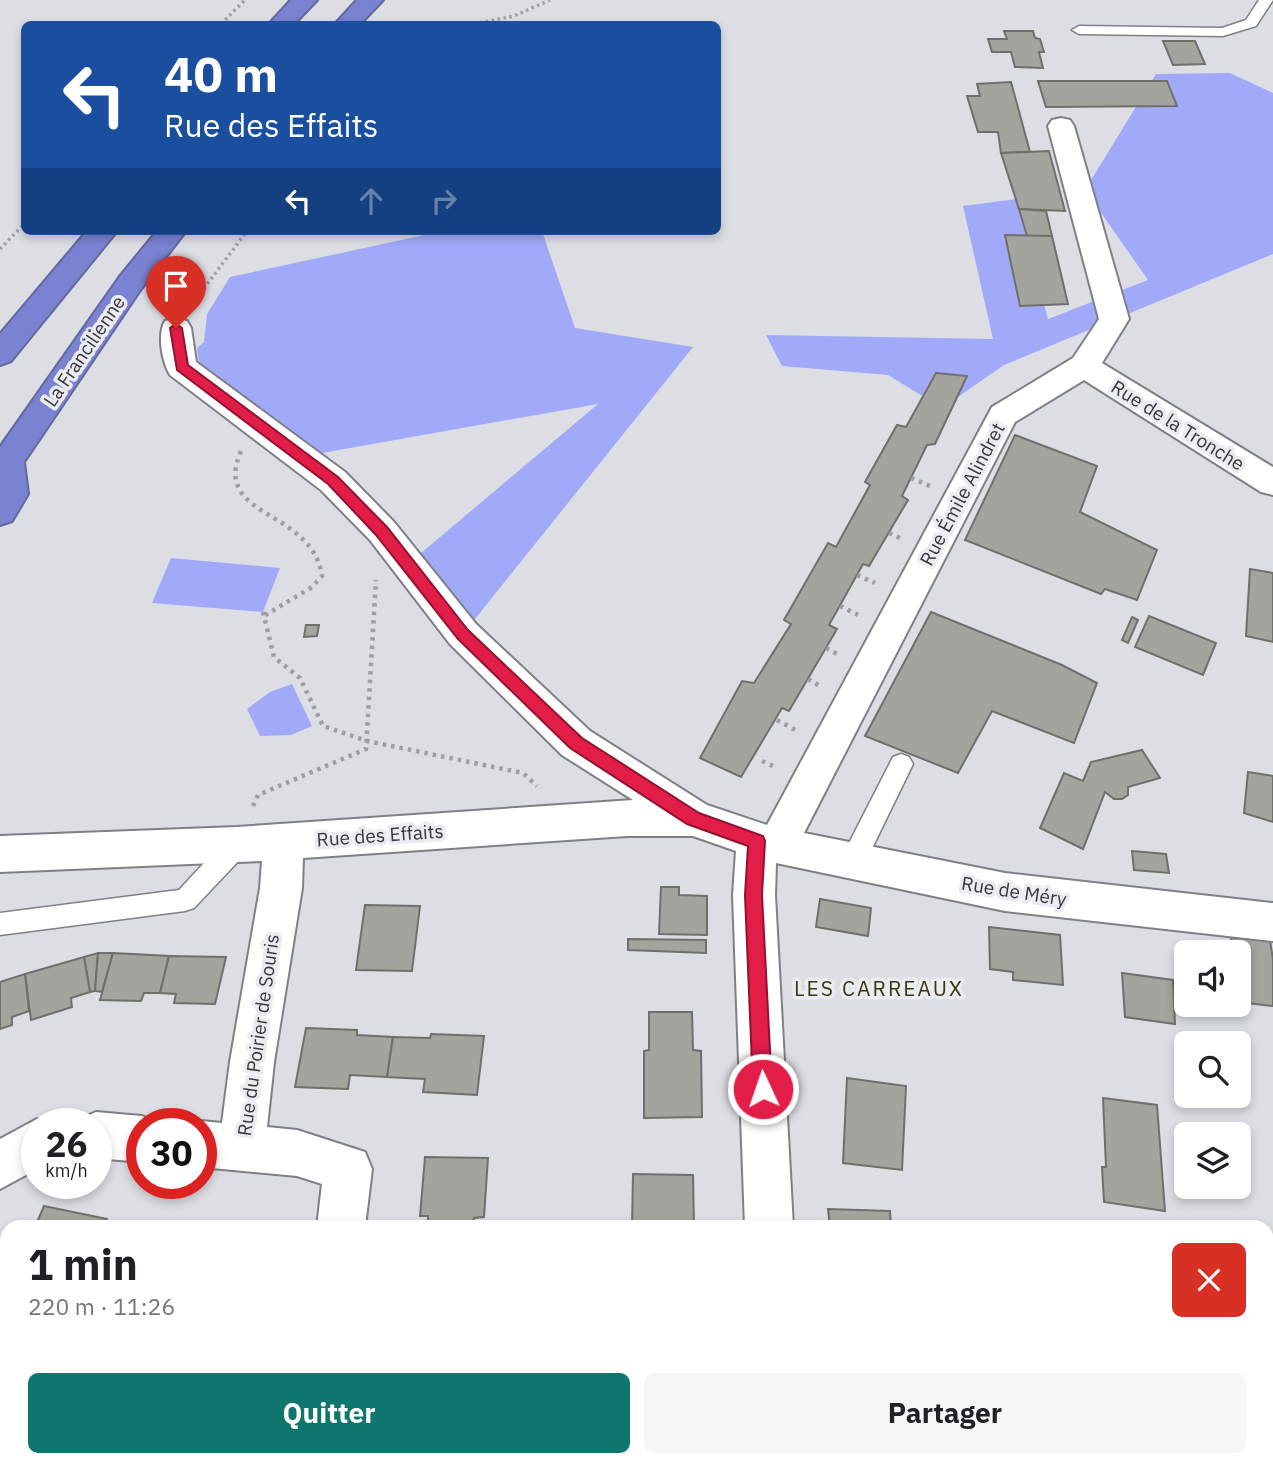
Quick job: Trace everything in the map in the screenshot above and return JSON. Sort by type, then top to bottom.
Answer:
[{"type":"highway","points":[[284,21],[305,0]]},
{"type":"highway","points":[[349,21],[371,0]]},
{"type":"highway","points":[[0,354],[100,235]]},
{"type":"highway","name":"La Francilienne","points":[[4,467],[131,282],[169,235]]},
{"type":"highway","points":[[0,512],[11,494],[4,467]]},
{"type":"street","name":"Rue Émile Alindret","points":[[767,843],[1003,415],[1084,366],[1114,319],[1061,126]]},
{"type":"street","points":[[176,328],[181,367],[333,481],[382,531],[463,634],[576,743],[693,818]]},
{"type":"street","name":"Rue de la Tronche","points":[[1084,366],[1273,483]]},
{"type":"street","name":"Rue des Effaits","points":[[0,855],[237,845],[626,818],[693,818],[767,843]]},
{"type":"street","name":"Rue du Poirier de Souris","points":[[283,841],[281,888],[252,1062],[222,1145],[297,1153],[348,1169],[342,1220]]},
{"type":"street","points":[[767,843],[754,895],[769,1220]]},
{"type":"street","name":"Rue de Méry","points":[[767,843],[1005,892],[1273,922]]},
{"type":"street","points":[[0,1166],[21,1152]]},
{"type":"lane","points":[[1079,30],[1223,32],[1251,23],[1266,0]]},
{"type":"lane","points":[[853,861],[901,764]]},
{"type":"lane","points":[[0,924],[185,900],[237,845]]},
{"type":"path","points":[[224,21],[245,0]]},
{"type":"path","points":[[489,21],[514,16],[550,0]]},
{"type":"path","points":[[0,249],[21,227]]},
{"type":"path","points":[[176,328],[244,235]]},
{"type":"path","points":[[232,404],[232,414],[237,425],[251,436],[238,456],[234,481],[244,501],[261,513],[284,522],[299,535],[312,550],[322,569],[322,576],[312,587],[263,614],[274,657],[300,678],[323,726],[367,741],[523,773],[577,821]]},
{"type":"path","points":[[237,845],[258,795],[366,748],[376,577]]},
{"type":"shaded area","points":[[1230,73],[1273,93],[1273,254],[1004,365],[942,408],[888,375],[782,366],[766,335],[993,339],[963,206],[1017,199],[1048,319],[1148,280],[1085,190],[1156,74]]},
{"type":"shaded area","points":[[424,235],[543,235],[575,328],[693,347],[463,634],[408,564],[598,404],[322,453],[199,363],[197,348],[204,342],[207,314],[230,277]]},
{"type":"shaded area","points":[[171,558],[280,568],[263,612],[152,603]]},
{"type":"shaded area","points":[[292,684],[312,726],[291,735],[260,736],[247,709],[270,692]]},
{"type":"building","points":[[1004,31],[1033,31],[1035,38],[1040,39],[1044,52],[1039,52],[1043,68],[1015,67],[1011,52],[992,52],[988,39],[1007,39]]},
{"type":"building","points":[[1163,41],[1195,41],[1205,64],[1173,65]]},
{"type":"building","points":[[1038,81],[1167,81],[1177,106],[1046,107]]},
{"type":"building","points":[[1011,82],[1030,152],[1001,153],[998,132],[978,132],[967,96],[980,96],[977,84]]},
{"type":"building","points":[[1049,151],[1065,211],[1019,209],[1001,153]]},
{"type":"building","points":[[1019,209],[1046,211],[1052,236],[1027,236]]},
{"type":"building","points":[[1005,235],[1052,236],[1068,304],[1020,306]]},
{"type":"building","points":[[936,373],[967,376],[935,444],[927,445],[902,496],[908,500],[869,566],[863,564],[829,625],[837,629],[789,711],[782,708],[741,777],[700,758],[742,681],[754,683],[791,624],[784,620],[828,543],[836,547],[870,485],[865,482],[897,425],[906,427]]},
{"type":"building","points":[[1015,435],[1097,466],[1080,512],[1157,550],[1137,600],[1105,589],[1101,594],[965,540]]},
{"type":"building","points":[[1250,569],[1273,573],[1273,642],[1246,636]]},
{"type":"building","points":[[931,612],[1062,665],[1097,683],[1074,743],[992,711],[958,773],[865,736]]},
{"type":"building","points":[[1149,616],[1216,643],[1203,675],[1135,647]]},
{"type":"building","points":[[1132,617],[1138,620],[1128,643],[1122,640]]},
{"type":"building","points":[[306,625],[319,625],[317,636],[304,637]]},
{"type":"building","points":[[1142,750],[1160,778],[1128,787],[1128,795],[1122,799],[1114,799],[1105,792],[1083,849],[1040,828],[1064,773],[1083,781],[1091,762]]},
{"type":"building","points":[[1248,772],[1273,776],[1273,822],[1244,813]]},
{"type":"building","points":[[1132,851],[1166,854],[1169,873],[1134,870]]},
{"type":"building","points":[[661,887],[679,887],[679,895],[707,896],[707,935],[659,934]]},
{"type":"building","points":[[820,899],[871,908],[868,936],[816,927]]},
{"type":"building","points":[[365,905],[420,906],[412,971],[356,970]]},
{"type":"building","points":[[989,927],[1060,935],[1063,985],[1013,980],[1013,972],[990,969]]},
{"type":"building","points":[[1231,931],[1269,934],[1273,959],[1273,1006],[1251,1003],[1251,940],[1231,940]]},
{"type":"building","points":[[628,939],[706,940],[706,953],[628,950]]},
{"type":"building","points":[[98,953],[95,991],[90,992],[84,957]]},
{"type":"building","points":[[98,953],[113,953],[102,992],[95,991]]},
{"type":"building","points":[[113,953],[169,956],[160,993],[144,993],[141,1001],[100,1000]]},
{"type":"building","points":[[169,956],[226,957],[215,1004],[174,1003],[176,994],[160,993]]},
{"type":"building","points":[[84,957],[90,992],[71,998],[72,1007],[31,1020],[25,974]]},
{"type":"building","points":[[1122,973],[1173,980],[1175,1024],[1125,1017]]},
{"type":"building","points":[[25,974],[29,1011],[12,1017],[12,1025],[0,1029],[0,982]]},
{"type":"building","points":[[649,1012],[692,1012],[693,1050],[701,1051],[702,1117],[644,1118],[644,1051],[649,1050]]},
{"type":"building","points":[[306,1028],[357,1030],[357,1035],[393,1037],[387,1077],[350,1075],[348,1089],[295,1087]]},
{"type":"building","points":[[431,1034],[484,1036],[477,1095],[423,1092],[425,1079],[387,1077],[393,1037],[430,1038]]},
{"type":"building","points":[[847,1078],[906,1086],[902,1170],[843,1163]]},
{"type":"building","points":[[1103,1098],[1157,1105],[1165,1211],[1104,1202],[1102,1167],[1106,1167]]},
{"type":"building","points":[[425,1157],[488,1158],[484,1217],[474,1220],[428,1220],[428,1216],[420,1216]]},
{"type":"building","points":[[633,1174],[693,1175],[694,1220],[632,1220]]},
{"type":"building","points":[[44,1206],[107,1219],[107,1220],[38,1220]]},
{"type":"building","points":[[828,1209],[890,1211],[891,1220],[829,1220]]},
{"type":"district","name":"LES CARREAUX","points":[[879,989]]},
{"type":"route","points":[[176,328],[181,367],[333,481],[382,531],[463,634],[503,676],[576,743],[693,818],[757,841],[754,895],[763,1089]]}]
